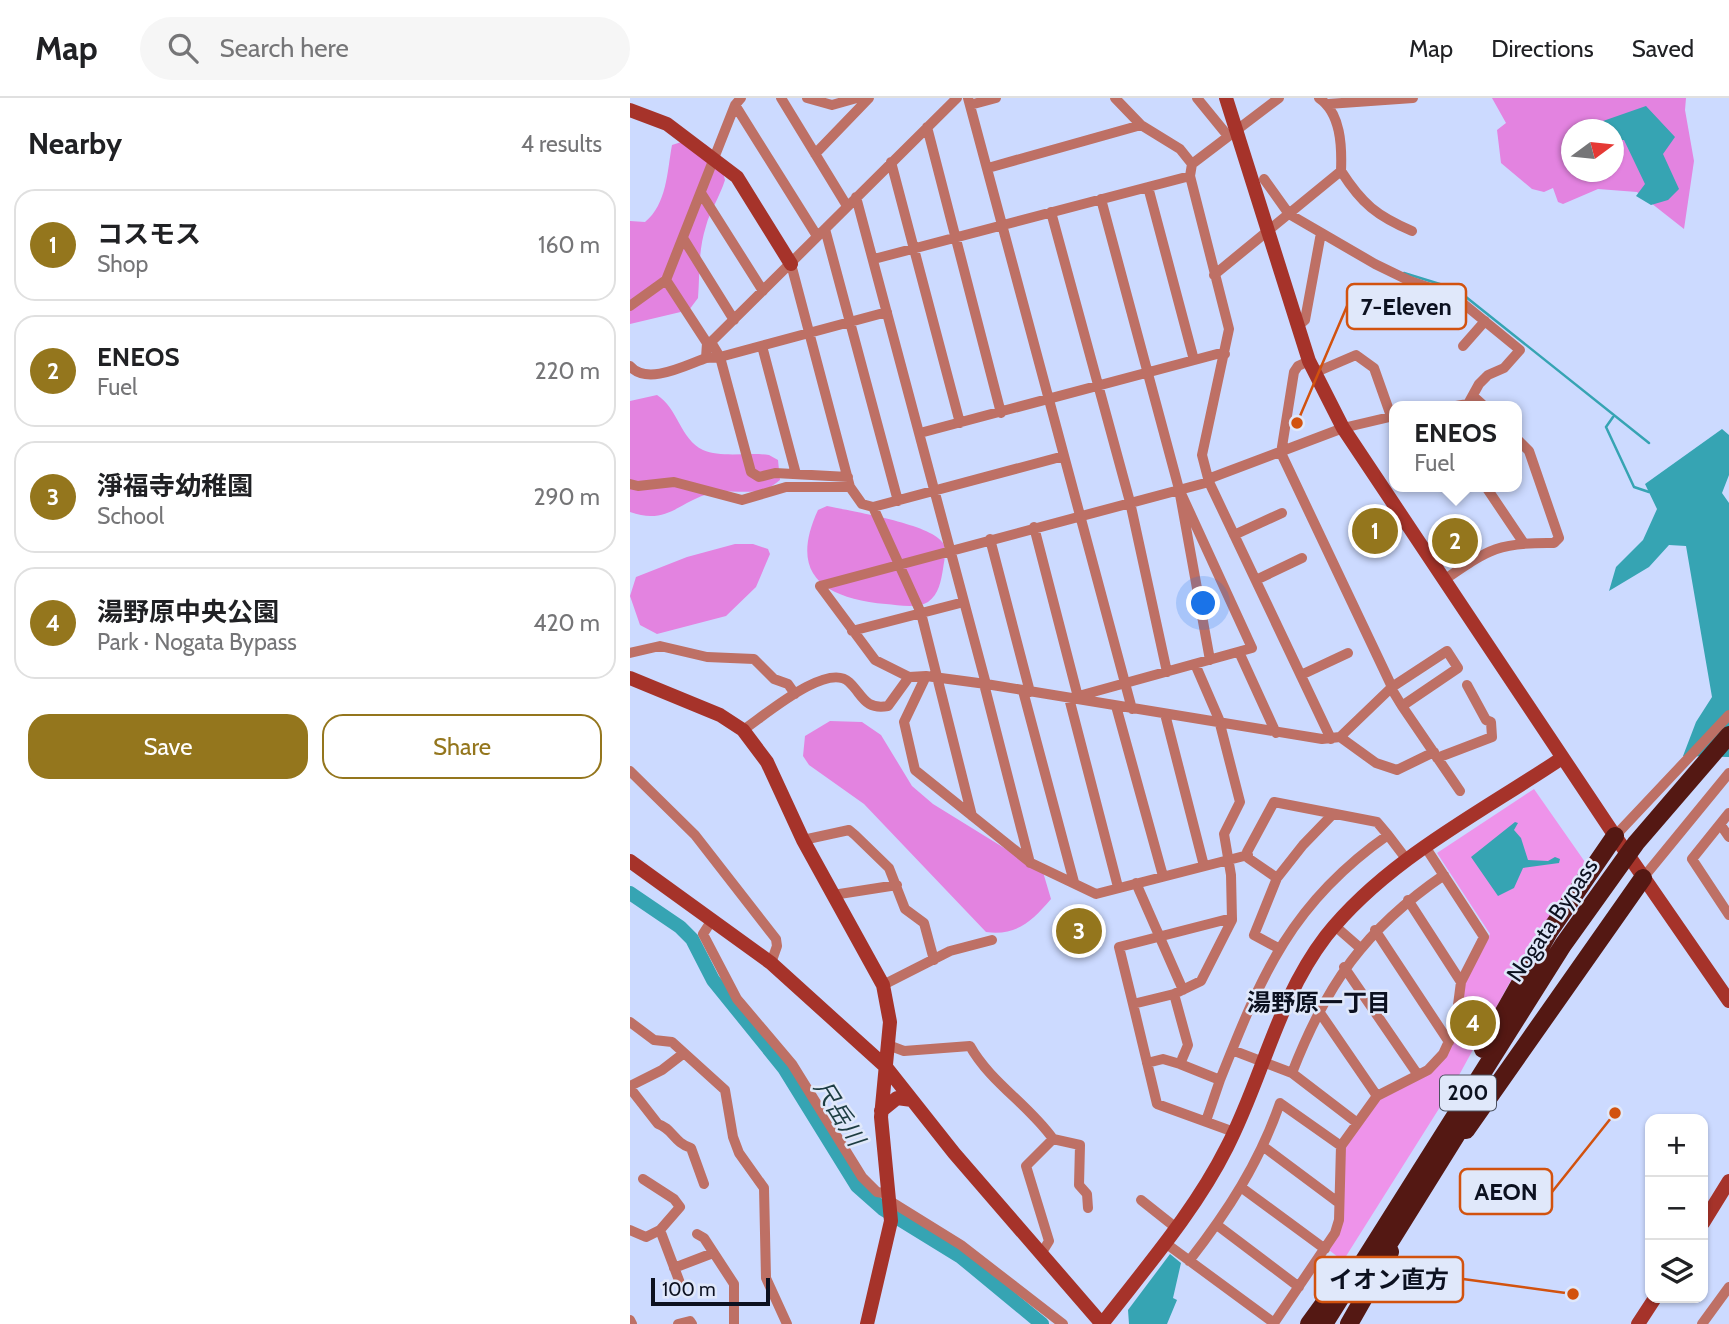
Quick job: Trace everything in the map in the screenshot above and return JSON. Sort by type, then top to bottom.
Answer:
[{"type":"highway","name":"Nogata Bypass","points":[[1325,1324],[1394,1213],[1430,1166],[1622,870],[1729,735]]},
{"type":"highway","name":"Nogata Bypass","points":[[1639,848],[1729,752]]},
{"type":"highway","points":[[1430,1166],[1517,986],[1549,932],[1615,836]]},
{"type":"highway","points":[[1430,1166],[1643,878]]},
{"type":"highway","name":"Nogata Bypass","points":[[1338,1324],[1415,1202],[1430,1166]]},
{"type":"highway","points":[[1349,1324],[1415,1202]]},
{"type":"highway","points":[[1309,1324],[1363,1248],[1394,1213]]},
{"type":"street","points":[[782,98],[847,206]]},
{"type":"street","points":[[807,98],[832,105],[857,98]]},
{"type":"street","points":[[816,154],[869,98]]},
{"type":"street","points":[[706,358],[709,342],[957,98]]},
{"type":"street","points":[[996,98],[969,102],[1132,709]]},
{"type":"street","points":[[1115,98],[1141,125],[1180,149],[1192,164]]},
{"type":"street","points":[[1197,98],[1232,134]]},
{"type":"street","points":[[1226,98],[1232,134],[1311,367],[1343,428],[1562,758],[1729,1001]]},
{"type":"street","points":[[1279,98],[1192,164],[1190,176],[1229,329],[1202,455],[1209,480],[1234,534],[1301,675],[1336,738]]},
{"type":"street","points":[[1319,98],[1328,104],[1335,117],[1341,172],[1355,193],[1376,213],[1412,231]]},
{"type":"street","points":[[1328,104],[1413,98]]},
{"type":"street","points":[[630,306],[666,280],[738,102]]},
{"type":"street","points":[[738,102],[821,232],[851,321],[898,501]]},
{"type":"street","points":[[630,110],[667,124],[715,158],[742,185],[791,264],[849,482],[862,504],[873,507],[1064,456]]},
{"type":"street","points":[[988,168],[1141,125]]},
{"type":"street","points":[[926,127],[1001,413]]},
{"type":"street","points":[[891,162],[960,423]]},
{"type":"street","points":[[1214,275],[1341,172]]},
{"type":"street","points":[[874,258],[1190,176]]},
{"type":"street","points":[[1264,180],[1292,212],[1321,233],[1410,281],[1454,296],[1520,350],[1504,368],[1488,375],[1479,384],[1470,401]]},
{"type":"street","points":[[1148,187],[1194,360]]},
{"type":"street","points":[[701,194],[763,291]]},
{"type":"street","points":[[856,197],[1031,863]]},
{"type":"street","points":[[1101,199],[1179,489],[1210,660]]},
{"type":"street","points":[[1051,212],[1130,502],[1167,672]]},
{"type":"street","points":[[1297,327],[1306,320],[1321,233]]},
{"type":"street","points":[[683,238],[734,320]]},
{"type":"street","points":[[666,280],[720,358],[751,472],[759,477],[796,474],[849,482]]},
{"type":"street","points":[[630,366],[634,371],[654,374],[887,312]]},
{"type":"street","points":[[1463,346],[1485,321]]},
{"type":"street","points":[[762,346],[796,474]]},
{"type":"street","points":[[920,433],[1225,354]]},
{"type":"street","points":[[1389,408],[1374,368],[1356,355],[1311,367],[1298,366],[1294,372],[1281,453],[1391,688],[1460,791]]},
{"type":"street","points":[[1473,396],[1478,401]]},
{"type":"street","points":[[1389,417],[1343,428],[1179,489],[820,586],[875,660],[909,677],[926,676],[985,684],[1276,733],[1336,738],[1376,763],[1397,770],[1492,737],[1491,722],[1486,720],[1467,685]]},
{"type":"street","points":[[1444,580],[1493,547],[1523,542],[1554,543],[1559,538],[1529,451],[1522,446]]},
{"type":"street","points":[[630,484],[639,486],[674,482],[742,500],[786,487],[849,482]]},
{"type":"street","points":[[1073,698],[1252,648],[1179,489]]},
{"type":"street","points":[[1489,492],[1523,542]]},
{"type":"street","points":[[873,507],[921,613],[972,817]]},
{"type":"street","points":[[1234,534],[1282,513]]},
{"type":"street","points":[[1034,527],[1118,887]]},
{"type":"street","points":[[990,539],[1074,882]]},
{"type":"street","points":[[1256,580],[1302,558]]},
{"type":"street","points":[[852,631],[964,602]]},
{"type":"street","points":[[630,653],[660,646],[707,657],[754,659],[774,679],[788,684],[795,694]]},
{"type":"street","points":[[1336,738],[1391,688],[1447,651],[1458,668],[1402,706]]},
{"type":"street","points":[[1240,652],[1276,733]]},
{"type":"street","points":[[1301,675],[1348,653]]},
{"type":"street","points":[[1133,1004],[1179,992],[1201,981],[1232,918],[1230,859],[1224,834],[1240,802],[1220,724],[1195,664]]},
{"type":"street","points":[[926,676],[904,722],[915,770],[1031,863],[1096,894],[1248,855]]},
{"type":"street","points":[[743,730],[822,678],[841,677],[849,682],[859,698],[879,707],[887,706],[909,677]]},
{"type":"street","points":[[630,678],[720,715],[743,730],[767,762],[803,840],[883,985],[888,1006],[888,1045],[881,1111],[882,1153],[891,1221],[867,1324]]},
{"type":"street","points":[[1116,706],[1163,876]]},
{"type":"street","points":[[1165,715],[1204,866]]},
{"type":"street","points":[[1615,836],[1729,715]]},
{"type":"street","points":[[630,861],[771,963],[886,1067],[1102,1324],[1204,1187],[1234,1132],[1277,1021],[1301,972],[1335,926],[1376,884],[1407,860],[1562,758]]},
{"type":"street","points":[[630,771],[695,835],[776,939],[778,946],[771,963]]},
{"type":"street","points":[[1643,878],[1729,773]]},
{"type":"street","points":[[1248,855],[1274,802],[1377,822],[1407,860]]},
{"type":"street","points":[[1729,813],[1692,859],[1729,915]]},
{"type":"street","points":[[1278,948],[1254,935],[1278,878],[1303,845],[1333,814]]},
{"type":"street","points":[[1720,824],[1729,837]]},
{"type":"street","points":[[803,840],[849,830],[884,862],[897,885],[905,909],[924,923],[934,960]]},
{"type":"street","points":[[1206,1121],[1232,1050],[1278,948],[1313,903],[1350,863],[1388,835]]},
{"type":"street","points":[[1164,1242],[1273,1323],[1325,1249],[1335,1233],[1341,1146],[1377,1096],[1418,1075],[1436,1062],[1455,1028],[1461,982],[1484,937],[1426,848]]},
{"type":"street","points":[[1248,855],[1278,878]]},
{"type":"street","points":[[1292,1073],[1318,1010],[1359,947],[1408,900],[1444,875]]},
{"type":"street","points":[[1136,883],[1160,938],[1179,992],[1188,1045],[1180,1064]]},
{"type":"street","points":[[834,895],[897,885]]},
{"type":"street","points":[[1408,900],[1461,982]]},
{"type":"street","points":[[1232,918],[1119,947],[1157,1104],[1234,1132]]},
{"type":"street","points":[[712,920],[704,934],[724,979],[792,1065],[862,1177],[877,1192],[961,1245],[1063,1324]]},
{"type":"street","points":[[1335,926],[1359,947]]},
{"type":"street","points":[[1375,930],[1449,1042]]},
{"type":"street","points":[[883,985],[950,951],[992,940]]},
{"type":"street","points":[[1344,967],[1418,1075]]},
{"type":"street","points":[[1318,1010],[1377,1096]]},
{"type":"street","points":[[630,1022],[654,1040],[672,1042],[725,1090],[733,1137],[739,1153],[764,1188],[766,1278],[787,1324]]},
{"type":"street","points":[[888,1045],[904,1052],[970,1046],[981,1065],[1040,1120],[1053,1139],[1080,1145],[1079,1185],[1087,1194],[1088,1208]]},
{"type":"street","points":[[1232,1050],[1292,1073],[1356,1122]]},
{"type":"street","points":[[684,1053],[662,1070],[630,1087],[658,1124],[665,1126],[679,1144],[691,1148],[704,1184]]},
{"type":"street","points":[[1147,1063],[1163,1059],[1220,1080]]},
{"type":"street","points":[[881,1111],[897,1098],[912,1100]]},
{"type":"street","points":[[1189,1261],[1242,1188],[1264,1147],[1280,1103],[1341,1146]]},
{"type":"street","points":[[1041,1254],[1049,1241],[1026,1166],[1053,1139]]},
{"type":"street","points":[[1264,1147],[1339,1203]]},
{"type":"street","points":[[630,1230],[646,1237],[660,1230],[680,1207],[674,1199],[643,1179]]},
{"type":"street","points":[[1708,1215],[1729,1182]]},
{"type":"street","points":[[1242,1188],[1325,1249]]},
{"type":"street","points":[[1141,1200],[1175,1227]]},
{"type":"street","points":[[1217,1225],[1299,1287]]},
{"type":"street","points":[[660,1230],[680,1283]]},
{"type":"street","points":[[697,1234],[704,1238],[734,1284],[734,1324]]},
{"type":"street","points":[[674,1268],[713,1253]]},
{"type":"street","points":[[1702,1324],[1729,1287]]},
{"type":"street","points":[[1638,1324],[1652,1303]]},
{"type":"street","points":[[678,1324],[690,1321],[692,1324]]},
{"type":"shaded area","points":[[1492,98],[1686,98],[1685,110],[1694,161],[1684,229],[1637,192],[1598,189],[1563,204],[1558,202],[1553,188],[1544,192],[1532,189],[1501,163],[1497,130],[1506,123]]},
{"type":"shaded area","points":[[1646,106],[1675,137],[1663,154],[1679,189],[1668,200],[1651,205],[1636,196],[1645,184],[1624,140],[1624,119],[1609,119]]},
{"type":"shaded area","points":[[691,139],[699,141],[715,153],[725,180],[703,235],[698,298],[689,310],[630,324],[630,221],[645,222],[652,215],[665,187],[672,145]]},
{"type":"shaded area","points":[[657,395],[670,408],[695,445],[718,454],[769,455],[778,460],[780,480],[772,486],[756,491],[701,496],[664,514],[654,516],[630,512],[630,401]]},
{"type":"shaded area","points":[[1722,429],[1729,435],[1729,475],[1722,493],[1729,503],[1729,757],[1683,756],[1696,722],[1712,697],[1686,546],[1669,545],[1649,567],[1609,591],[1616,567],[1643,540],[1657,509],[1645,484]]},
{"type":"shaded area","points":[[827,506],[890,519],[936,536],[943,543],[945,556],[940,583],[932,599],[913,606],[896,605],[864,601],[829,589],[810,567],[807,551],[818,510]]},
{"type":"shaded area","points":[[735,544],[753,544],[768,549],[770,554],[756,587],[726,616],[657,634],[640,625],[630,596],[636,577],[687,557]]},
{"type":"shaded area","points":[[830,721],[862,722],[881,735],[912,786],[933,804],[1043,872],[1051,899],[1023,925],[1007,932],[986,932],[864,804],[809,765],[803,756],[805,736]]},
{"type":"shaded area","points":[[1534,789],[1585,862],[1510,982],[1452,1088],[1343,1261],[1329,1250],[1332,1245],[1345,1145],[1381,1098],[1442,1062],[1464,985],[1490,934],[1437,853]]},
{"type":"shaded area","points":[[1515,822],[1518,823],[1514,830],[1521,838],[1528,860],[1548,861],[1555,857],[1560,859],[1559,863],[1523,868],[1514,888],[1498,896],[1471,857]]},
{"type":"shaded area","points":[[1170,1254],[1181,1263],[1173,1298],[1177,1300],[1167,1324],[1129,1324],[1128,1310]]},
{"type":"waterway","points":[[1404,273],[1456,289],[1649,443]]},
{"type":"waterway","points":[[1613,417],[1606,427],[1634,487],[1649,492]]},
{"type":"waterway","name":"尺岳川","points":[[630,893],[680,927],[692,939],[713,980],[784,1068],[857,1186],[883,1209],[961,1257],[1042,1324]]},
{"type":"place","name":"7-Eleven","points":[[1297,423]]},
{"type":"place","name":"コスモス","points":[[1375,531]]},
{"type":"place","name":"ENEOS","points":[[1455,541]]},
{"type":"place","name":"淨福寺幼稚園","points":[[1079,931]]},
{"type":"place","name":"湯野原中央公園","points":[[1473,1023]]},
{"type":"place","name":"AEON","points":[[1615,1113]]},
{"type":"place","name":"イオン直方","points":[[1573,1294]]},
{"type":"district","name":"湯野原一丁目","points":[[1319,1003]]}]
